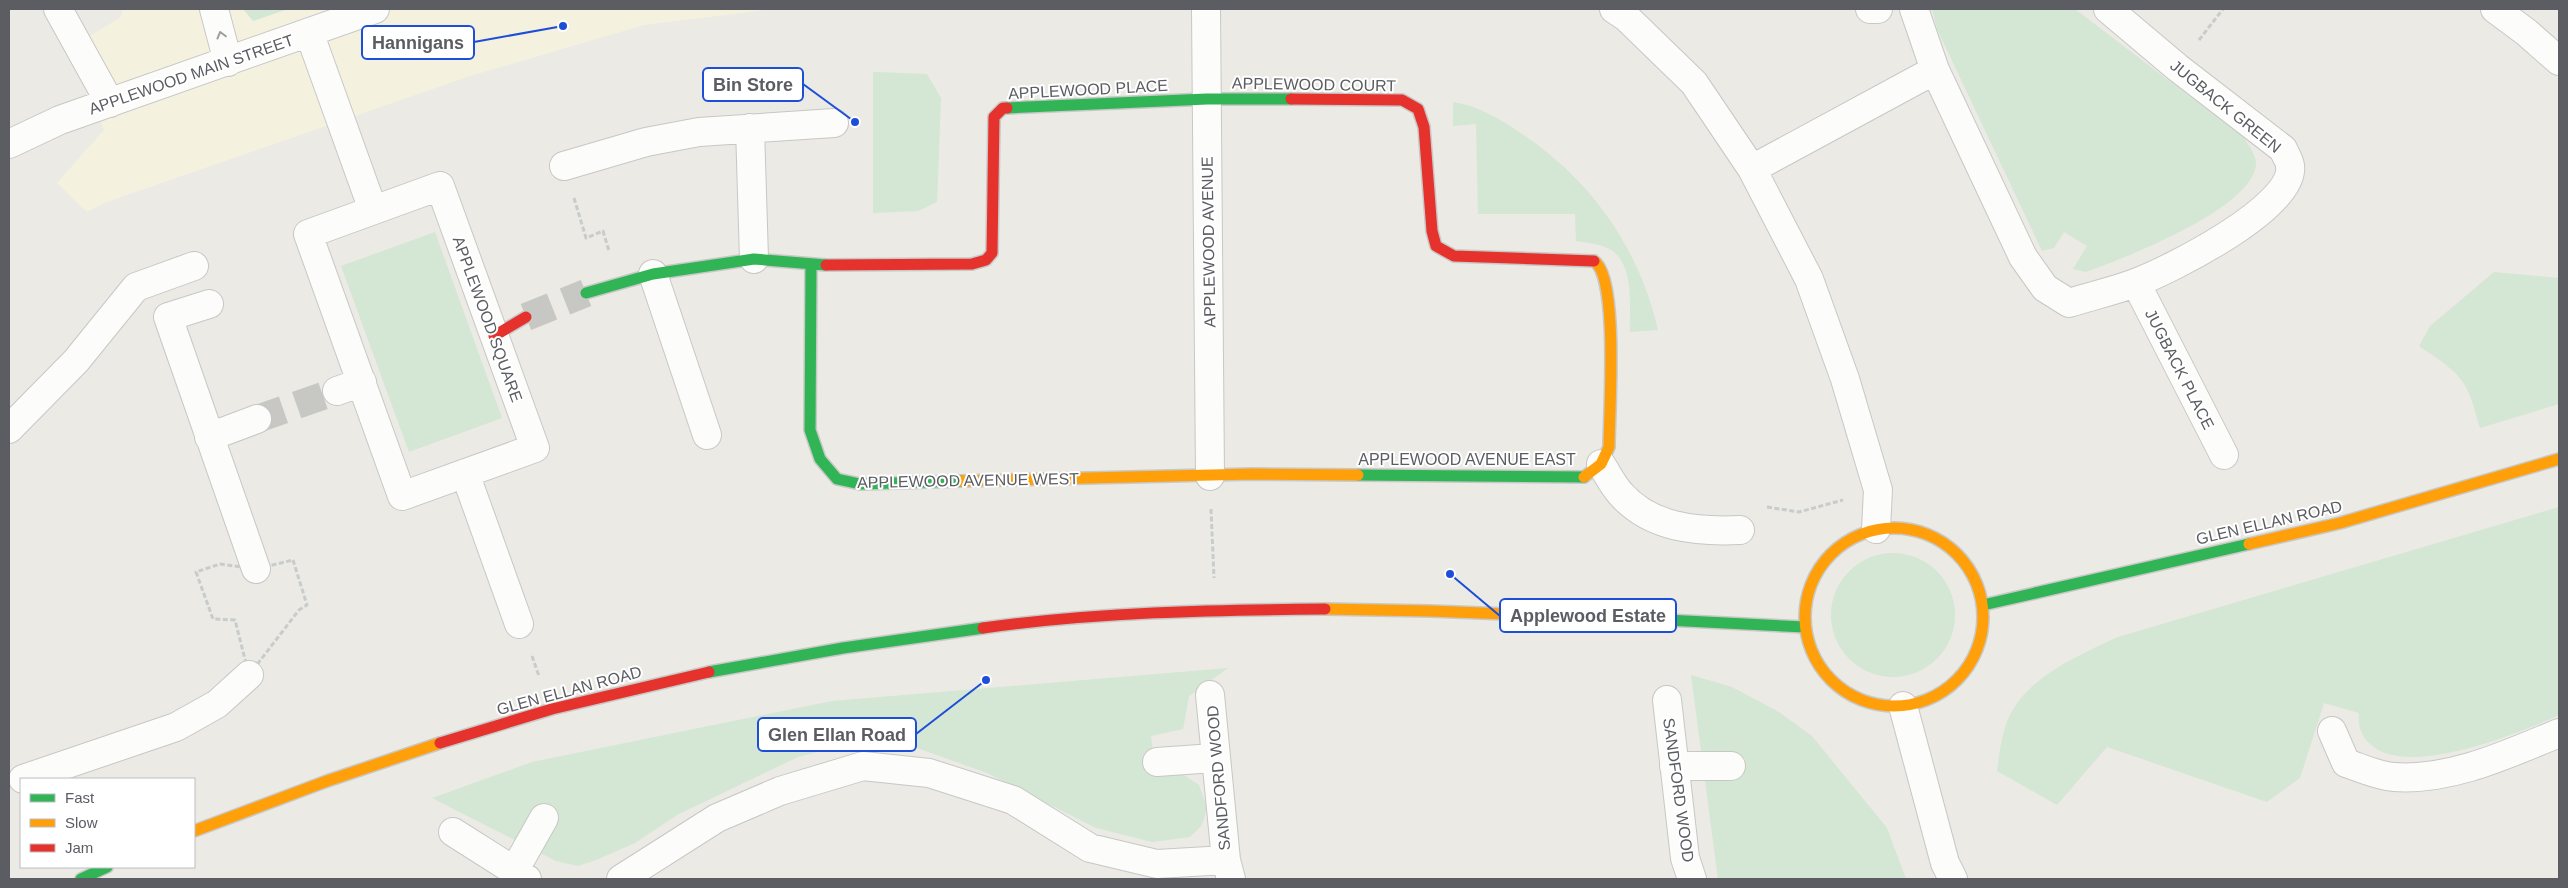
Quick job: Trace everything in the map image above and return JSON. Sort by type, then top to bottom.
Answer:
[{"type":"street","points":[[58,9],[110,103]]},
{"type":"street","points":[[214,9],[228,62]]},
{"type":"street","name":"APPLEWOOD MAIN STREET","points":[[9,144],[60,120],[375,9]]},
{"type":"street","name":"APPLEWOOD AVENUE","points":[[1206,9],[1210,476]]},
{"type":"street","points":[[1614,9],[1626,17],[1694,83],[1752,169],[1809,279],[1844,379],[1878,490],[1876,529]]},
{"type":"street","points":[[1870,9],[1878,9]]},
{"type":"street","name":"JUGBACK GREEN","points":[[1914,9],[1935,70],[2023,257],[2045,288],[2069,303],[2136,283],[2204,250],[2251,220],[2273,201],[2287,183],[2291,167],[2283,149],[2178,68],[2108,9]]},
{"type":"street","points":[[2494,9],[2526,32],[2559,62]]},
{"type":"street","points":[[309,32],[373,210]]},
{"type":"street","points":[[1752,169],[1935,70]]},
{"type":"street","name":"APPLEWOOD COURT","points":[[1207,99],[1402,100],[1418,109],[1424,127],[1432,231],[1436,246],[1454,256],[1596,261],[1605,276],[1610,301],[1609,446],[1601,464]]},
{"type":"street","name":"APPLEWOOD PLACE","points":[[811,265],[972,264],[986,260],[992,253],[994,117],[1003,108],[1207,99]]},
{"type":"street","points":[[564,166],[646,142],[699,132],[834,123]]},
{"type":"street","points":[[750,128],[754,259]]},
{"type":"street","name":"APPLEWOOD SQUARE","points":[[440,186],[535,448],[402,496],[350,386],[308,234],[373,210],[440,186]]},
{"type":"street","points":[[586,294],[653,274],[754,259],[811,265]]},
{"type":"street","name":"APPLEWOOD AVENUE WEST","points":[[811,265],[810,430],[820,459],[837,479],[860,484],[1210,476]]},
{"type":"street","points":[[9,429],[76,361],[136,287],[194,266]]},
{"type":"street","points":[[653,274],[707,434]]},
{"type":"street","name":"JUGBACK PLACE","points":[[2136,283],[2224,455]]},
{"type":"street","points":[[209,304],[168,317],[256,569]]},
{"type":"street","points":[[494,336],[526,317]]},
{"type":"street","points":[[209,437],[257,419]]},
{"type":"street","name":"GLEN ELLAN ROAD","points":[[1983,605],[2340,523],[2559,459]]},
{"type":"street","points":[[1601,464],[1619,492],[1632,506],[1652,519],[1680,528],[1712,532],[1740,530]]},
{"type":"street","name":"APPLEWOOD AVENUE EAST","points":[[1210,476],[1262,474],[1583,477],[1601,464]]},
{"type":"street","points":[[465,473],[519,624]]},
{"type":"street","points":[[1905,528],[1934,536],[1957,553],[1974,576],[1983,605],[1982,633],[1973,660],[1955,683],[1931,699],[1903,706],[1875,705],[1849,695],[1827,677],[1812,654],[1804,627],[1806,601],[1814,575],[1819,568],[1830,554],[1851,538],[1876,529],[1905,528]]},
{"type":"street","name":"GLEN ELLAN ROAD","points":[[195,831],[382,761],[552,709],[643,686],[791,656],[1054,619],[1216,611],[1343,610],[1521,614],[1804,627]]},
{"type":"street","points":[[25,778],[176,727],[217,704],[249,675]]},
{"type":"street","name":"SANDFORD WOOD","points":[[621,879],[717,818],[780,791],[863,766],[929,773],[1013,800],[1090,848],[1157,864],[1228,870],[1214,758],[1210,695]]},
{"type":"street","name":"SANDFORD WOOD","points":[[1667,700],[1686,858],[1692,879]]},
{"type":"street","points":[[1903,706],[1945,863],[1953,879]]},
{"type":"street","points":[[2332,731],[2346,763],[2393,777],[2445,773],[2501,757],[2559,733]]},
{"type":"street","points":[[1157,762],[1214,758]]},
{"type":"street","points":[[1674,766],[1731,766]]},
{"type":"street","points":[[453,832],[520,875],[544,818]]},
{"type":"street","points":[[81,879],[105,868]]},
{"type":"path","points":[[564,166],[586,238],[603,231],[620,284]]},
{"type":"path","points":[[1210,476],[1216,611]]},
{"type":"path","points":[[1740,530],[1764,507],[1799,512],[1878,490]]},
{"type":"path","points":[[293,560],[307,604],[299,610],[249,675],[235,620],[213,619],[196,572],[220,564],[256,569],[293,560]]},
{"type":"path","points":[[519,624],[552,709]]},
{"type":"shaded area","points":[[123,9],[775,9],[644,25],[467,77],[104,203],[87,212],[57,183],[104,130],[70,48],[121,17]]},
{"type":"green space","points":[[243,9],[288,9],[253,21]]},
{"type":"green space","points":[[1932,9],[2075,9],[2244,138],[2253,152],[2256,162],[2251,179],[2235,196],[2213,213],[2185,229],[2128,256],[2086,272],[2073,269],[2087,246],[2064,232],[2054,248],[2042,251],[1937,29]]},
{"type":"green space","points":[[873,72],[927,74],[941,98],[937,202],[918,211],[873,213]]},
{"type":"green space","points":[[1453,102],[1472,107],[1506,123],[1547,153],[1591,195],[1625,244],[1639,271],[1650,300],[1658,330],[1630,332],[1630,290],[1621,260],[1606,247],[1576,241],[1575,214],[1478,214],[1476,124],[1453,126]]},
{"type":"green space","points":[[435,232],[502,418],[409,452],[341,266]]},
{"type":"green space","points":[[2494,272],[2559,278],[2559,404],[2480,428],[2471,398],[2461,379],[2445,364],[2419,346],[2430,326]]},
{"type":"green space","points":[[2559,507],[2559,715],[2557,716],[2516,733],[2462,750],[2409,757],[2387,754],[2370,744],[2360,730],[2359,713],[2324,703],[2300,778],[2267,802],[2107,747],[2057,805],[1997,771],[2002,738],[2007,722],[2023,696],[2047,675],[2076,657],[2105,643],[2118,637]]},
{"type":"green space","points":[[1893,553],[1917,558],[1937,571],[1950,591],[1955,615],[1950,639],[1937,659],[1917,672],[1893,677],[1869,672],[1849,659],[1836,639],[1831,615],[1836,591],[1849,571],[1869,558]]},
{"type":"green space","points":[[1228,668],[1189,696],[1183,729],[1151,736],[1155,771],[1181,773],[1199,785],[1207,808],[1202,825],[1190,837],[1152,842],[1096,828],[987,773],[906,744],[848,744],[798,757],[677,815],[635,843],[578,866],[556,861],[432,798],[532,762],[832,701]]},
{"type":"green space","points":[[1691,675],[1732,687],[1779,712],[1812,736],[1887,828],[1906,879],[1718,879]]},
{"type":"tunnel","points":[[526,317],[586,293]]},
{"type":"tunnel","points":[[257,419],[337,391]]},
{"type":"traffic: fast","points":[[1007,108],[1207,99],[1291,99]]},
{"type":"traffic: fast","points":[[586,293],[653,274],[754,259],[826,265]]},
{"type":"traffic: fast","points":[[811,265],[810,430],[820,459],[837,479],[860,484],[962,481]]},
{"type":"traffic: fast","points":[[1358,475],[1584,477]]},
{"type":"traffic: fast","points":[[1983,605],[2249,544]]},
{"type":"traffic: fast","points":[[1666,620],[1805,627]]},
{"type":"traffic: fast","points":[[709,672],[843,648],[983,628]]},
{"type":"traffic: fast","points":[[81,879],[105,868]]},
{"type":"traffic: slow","points":[[1584,477],[1601,464],[1609,447],[1610,318],[1602,272],[1594,261]]},
{"type":"traffic: slow","points":[[2249,544],[2340,523],[2559,459]]},
{"type":"traffic: slow","points":[[962,481],[1252,474],[1358,475]]},
{"type":"traffic: slow","points":[[1903,528],[1936,538],[1951,548],[1963,560],[1973,575],[1979,591],[1982,600],[1983,617],[1982,634],[1973,659],[1963,674],[1951,686],[1936,696],[1911,705],[1885,706],[1852,696],[1837,686],[1825,674],[1815,659],[1806,634],[1805,608],[1815,575],[1825,560],[1837,548],[1852,538],[1877,529],[1903,528]]},
{"type":"traffic: slow","points":[[1325,609],[1666,620]]},
{"type":"traffic: slow","points":[[195,831],[327,781],[440,743]]},
{"type":"traffic: jam","points":[[1291,99],[1402,100],[1418,109],[1424,127],[1432,231],[1436,246],[1454,256],[1594,261]]},
{"type":"traffic: jam","points":[[826,265],[972,264],[986,260],[992,253],[994,117],[1003,108],[1007,108]]},
{"type":"traffic: jam","points":[[494,336],[526,317]]},
{"type":"traffic: jam","points":[[983,628],[1111,615],[1197,611],[1325,609]]},
{"type":"traffic: jam","points":[[440,743],[552,709],[709,672]]},
{"type":"place","name":"Hannigans","points":[[563,26]]},
{"type":"place","name":"Bin Store","points":[[855,122]]},
{"type":"place","name":"Applewood Estate","points":[[1450,574]]},
{"type":"place","name":"Glen Ellan Road","points":[[986,680]]}]
